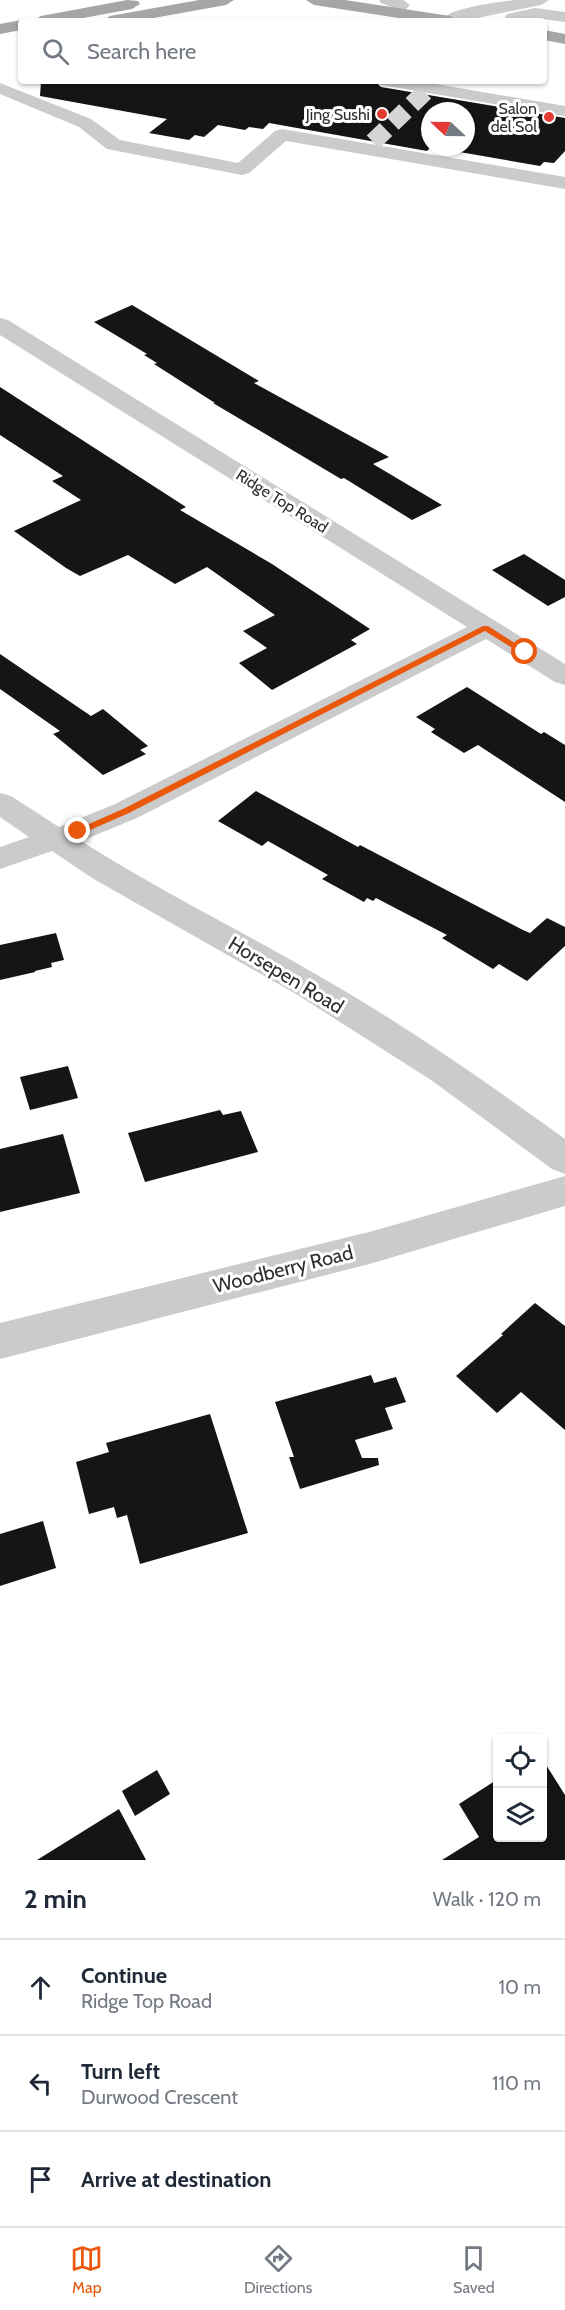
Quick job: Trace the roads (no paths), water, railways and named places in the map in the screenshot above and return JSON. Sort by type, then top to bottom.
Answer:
[{"type":"main road","points":[[57,18],[154,0]]},
{"type":"main road","points":[[127,18],[226,0]]},
{"type":"main road","points":[[314,0],[391,6],[437,18]]},
{"type":"main road","points":[[0,29],[18,26]]},
{"type":"main road","points":[[547,36],[565,39]]},
{"type":"main road","points":[[0,41],[18,38]]},
{"type":"street","points":[[456,18],[469,13],[541,0]]},
{"type":"street","points":[[511,18],[536,13],[565,17]]},
{"type":"street","points":[[2,89],[18,81]]},
{"type":"street","points":[[401,84],[428,90],[454,86],[565,111]]},
{"type":"street","points":[[2,89],[85,123],[114,145],[242,169],[282,135],[371,146],[565,183]]},
{"type":"street","name":"Ridge Top Road","points":[[0,325],[565,676]]},
{"type":"street","points":[[0,858],[126,811],[486,628]]},
{"type":"street","name":"Horsepen Road","points":[[0,802],[103,870],[308,985],[444,1070],[565,1159]]},
{"type":"street","name":"Woodberry Road","points":[[0,1341],[373,1246],[565,1191]]},
{"type":"tunnel","points":[[373,142],[426,91]]},
{"type":"place","name":"Jing Sushi","points":[[382,114]]},
{"type":"place","name":"Salon del Sol","points":[[549,117]]}]
